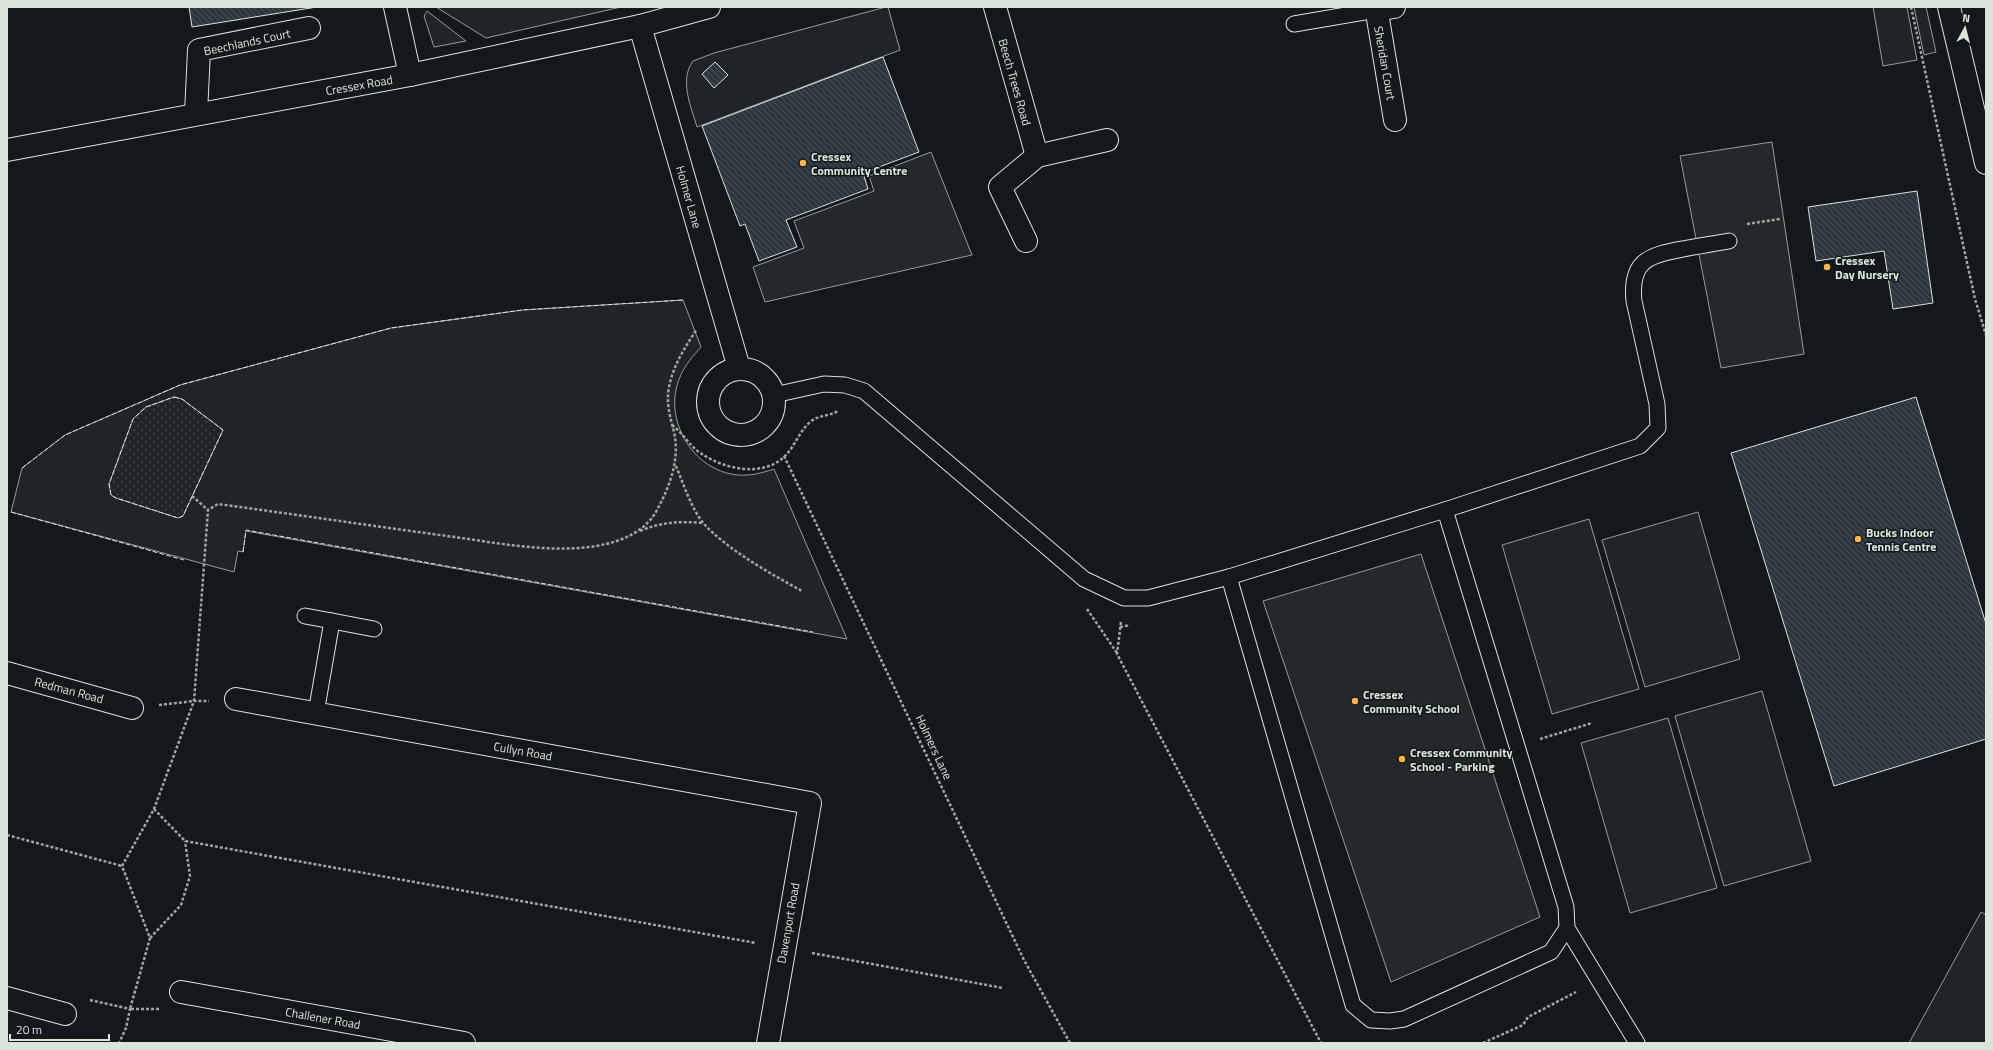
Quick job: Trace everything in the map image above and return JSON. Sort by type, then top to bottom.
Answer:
[{"type":"main road","points":[[395,7],[410,75]]},
{"type":"main road","name":"Cressex Road","points":[[7,150],[410,75],[640,26],[709,7]]},
{"type":"main road","name":"Beech Trees Road","points":[[995,7],[1037,156]]},
{"type":"main road","points":[[1949,7],[1986,163]]},
{"type":"main road","name":"Sheridan Court","points":[[1382,8],[1395,120]]},
{"type":"main road","name":"Holmer Lane","points":[[640,26],[723,319],[739,368]]},
{"type":"main road","name":"Beechlands Court","points":[[196,114],[199,50],[309,28]]},
{"type":"main road","points":[[1026,241],[1000,187],[1037,156],[1107,140]]},
{"type":"main road","points":[[739,368],[759,374],[767,381],[774,395],[773,411],[768,421],[760,429],[750,434],[738,435],[727,432],[718,426],[711,417],[708,406],[710,390],[719,376],[728,371],[739,368]]},
{"type":"main road","name":"Redman Road","points":[[7,673],[132,708]]},
{"type":"main road","name":"Cullyn Road","points":[[236,699],[810,803]]},
{"type":"main road","name":"Davenport Road","points":[[768,1043],[810,803]]},
{"type":"main road","name":"Challener Road","points":[[181,992],[464,1043]]},
{"type":"main road","points":[[7,998],[65,1014]]},
{"type":"lane","points":[[1294,24],[1382,8]]},
{"type":"lane","points":[[774,395],[824,384],[845,385],[864,391],[1084,579],[1124,598],[1148,598],[1228,577],[1444,510],[1640,446],[1658,428],[1657,404],[1634,301],[1632,285],[1639,269],[1646,260],[1656,254],[1729,241]]},
{"type":"lane","points":[[1444,510],[1566,906],[1567,928],[1637,1043]]},
{"type":"lane","points":[[1228,577],[1353,1005],[1370,1020],[1390,1021],[1404,1019],[1551,952],[1567,928]]},
{"type":"lane","points":[[305,616],[374,629]]},
{"type":"lane","points":[[316,714],[332,621]]},
{"type":"path","points":[[1911,7],[1975,299],[1986,335]]},
{"type":"path","points":[[1742,225],[1780,219]]},
{"type":"path","points":[[723,319],[698,328],[684,348],[673,371],[669,388],[668,404],[671,424],[674,432],[676,466],[692,503],[703,523],[752,562],[802,591]]},
{"type":"path","points":[[671,424],[683,433],[700,453],[722,465],[738,468],[756,468],[774,463],[784,456],[810,423],[820,416],[833,414]]},
{"type":"path","name":"Holmers Lane","points":[[784,456],[1024,960],[1070,1043]]},
{"type":"path","points":[[639,532],[657,511],[676,466]]},
{"type":"path","points":[[192,496],[208,510]]},
{"type":"path","points":[[208,510],[218,504],[524,546],[579,548],[609,543],[655,525],[671,522],[703,523]]},
{"type":"path","points":[[122,866],[154,809],[194,701],[208,510]]},
{"type":"path","points":[[1124,598],[1117,654],[1321,1043]]},
{"type":"path","points":[[132,708],[194,701],[236,699]]},
{"type":"path","points":[[1538,740],[1592,723]]},
{"type":"path","points":[[154,809],[185,841],[1002,988]]},
{"type":"path","points":[[7,835],[122,866]]},
{"type":"path","points":[[119,1043],[126,1028],[150,938],[181,905],[190,876],[185,841]]},
{"type":"path","points":[[122,866],[150,938]]},
{"type":"path","points":[[130,1009],[162,1009],[181,992]]},
{"type":"shaded area","points":[[436,7],[621,7],[486,38]]},
{"type":"shaded area","points":[[888,7],[900,50],[697,127],[689,102],[687,85],[689,68],[693,61],[714,53]]},
{"type":"shaded area","points":[[1873,7],[1907,7],[1917,60],[1883,66]]},
{"type":"shaded area","points":[[1914,7],[1926,7],[1936,52],[1924,55]]},
{"type":"shaded area","points":[[427,11],[466,41],[434,47],[424,16]]},
{"type":"shaded area","points":[[1772,142],[1804,354],[1721,368],[1680,156]]},
{"type":"shaded area","points":[[931,152],[972,255],[765,302],[753,267],[804,248],[794,221],[874,191],[869,176]]},
{"type":"shaded area","points":[[683,300],[701,347],[684,369],[675,393],[675,409],[678,425],[685,440],[695,453],[707,464],[722,471],[738,475],[747,475],[774,469],[847,639],[246,531],[243,552],[238,551],[234,572],[11,512],[22,468],[65,435],[180,385],[391,328],[523,310]]},
{"type":"shaded area","points":[[174,397],[182,399],[223,430],[183,516],[178,518],[116,498],[111,495],[109,484],[133,419],[146,407]]},
{"type":"shaded area","points":[[1698,512],[1740,659],[1645,687],[1602,540]]},
{"type":"shaded area","points":[[1589,519],[1639,689],[1552,714],[1502,545]]},
{"type":"shaded area","name":"Cressex Community School - Parking","points":[[1421,554],[1540,917],[1391,982],[1263,601]]},
{"type":"shaded area","points":[[1762,691],[1811,861],[1724,886],[1675,716]]},
{"type":"shaded area","points":[[1668,718],[1717,888],[1630,913],[1581,743]]},
{"type":"shaded area","points":[[1981,912],[1986,915],[1986,1043],[1909,1043]]},
{"type":"building","points":[[189,7],[317,7],[192,27]]},
{"type":"building","name":"Cressex Community Centre","points":[[883,57],[919,152],[863,173],[868,189],[786,220],[797,247],[759,261],[745,224],[740,226],[702,126]]},
{"type":"building","points":[[715,62],[728,75],[714,88],[702,74]]},
{"type":"building","points":[[1917,191],[1933,303],[1893,309],[1884,251],[1816,261],[1808,207]]},
{"type":"building","name":"Bucks Indoor Tennis Centre","points":[[1916,397],[1986,624],[1986,739],[1834,786],[1731,453]]},
{"type":"fence","points":[[22,468],[65,435],[180,385],[391,328],[522,310],[683,300]]},
{"type":"fence","points":[[174,397],[182,399],[223,430],[183,516],[178,518],[116,498],[111,495],[109,484],[133,419],[146,407],[174,397]]},
{"type":"fence","points":[[11,512],[184,560]]},
{"type":"fence","points":[[243,552],[246,530],[813,632]]},
{"type":"place","name":"Cressex Community Centre","points":[[803,163]]},
{"type":"place","name":"Cressex Day Nursery","points":[[1827,267]]},
{"type":"place","name":"Bucks Indoor Tennis Centre","points":[[1858,539]]},
{"type":"place","name":"Cressex Community School","points":[[1355,701]]},
{"type":"place","name":"Cressex Community School - Parking","points":[[1402,759]]}]
